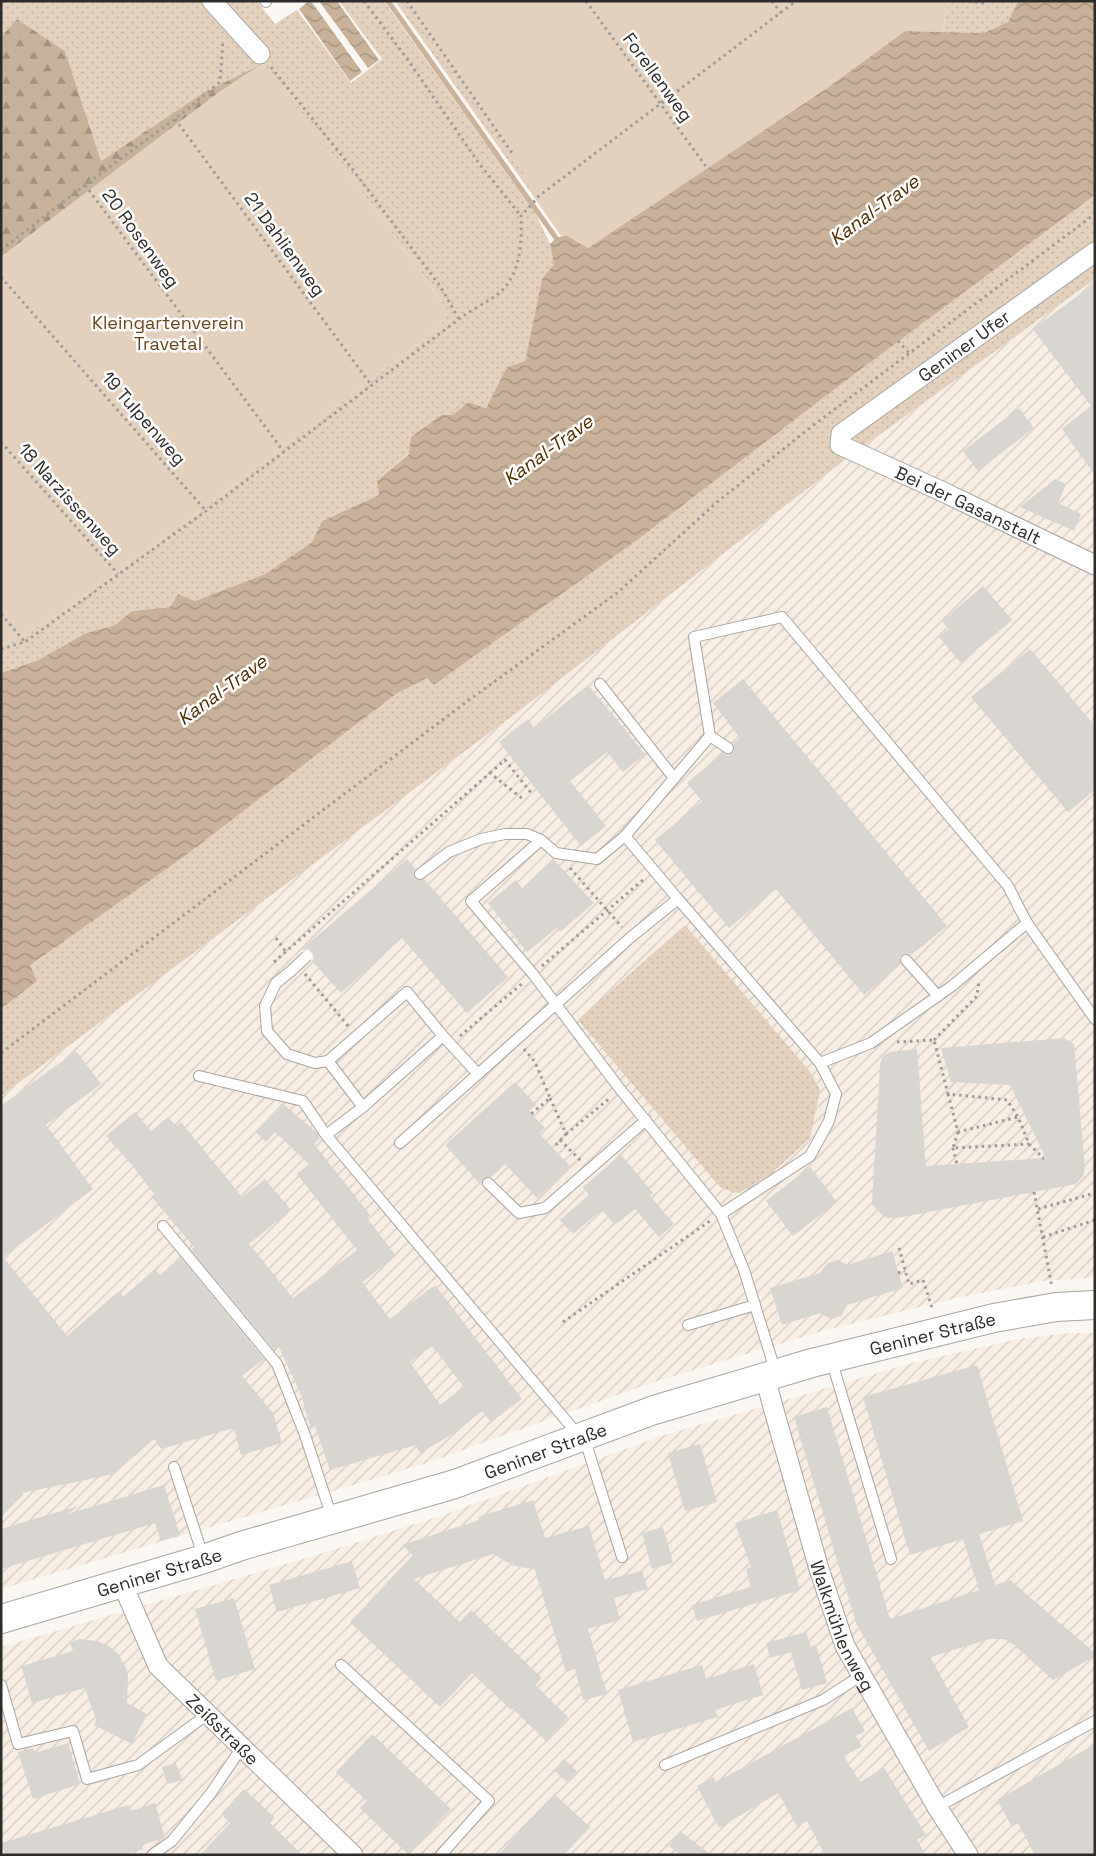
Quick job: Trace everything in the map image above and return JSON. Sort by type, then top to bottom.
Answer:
[{"type":"main road","name":"Geniner Straße","points":[[1,1619],[204,1559],[240,1546],[455,1484],[654,1410],[771,1375],[831,1358],[994,1318],[1056,1307],[1095,1305]]},
{"type":"street","points":[[212,1],[260,54]]},
{"type":"street","name":"Geniner Ufer","points":[[840,445],[841,434],[1095,252]]},
{"type":"street","name":"Bei der Gasanstalt","points":[[840,445],[1095,565]]},
{"type":"street","name":"Walkmühlenweg","points":[[771,1375],[772,1407],[819,1569],[845,1646],[938,1807],[968,1855]]},
{"type":"street","name":"Zeißstraße","points":[[122,1583],[158,1666],[353,1855]]},
{"type":"lane","points":[[728,748],[710,736],[694,637],[782,618],[1008,886],[1028,923],[1095,1019]]},
{"type":"lane","points":[[600,684],[674,778]]},
{"type":"lane","points":[[420,874],[449,852],[481,839],[504,834],[528,834],[542,840],[556,853],[597,859],[625,836],[710,736]]},
{"type":"lane","points":[[625,836],[820,1063],[836,1094],[829,1121],[810,1156],[721,1214]]},
{"type":"lane","points":[[542,840],[470,901],[532,974],[620,1089],[721,1214],[744,1270],[755,1305],[771,1375]]},
{"type":"lane","points":[[400,1143],[631,938],[678,899]]},
{"type":"lane","points":[[820,1063],[871,1043],[938,996],[1028,923]]},
{"type":"lane","points":[[307,956],[276,983],[265,1006],[268,1030],[287,1054],[315,1063],[328,1061],[407,992],[442,1036],[478,1074]]},
{"type":"lane","points":[[906,960],[938,996]]},
{"type":"lane","points":[[326,1135],[442,1036]]},
{"type":"lane","points":[[328,1061],[362,1106]]},
{"type":"lane","points":[[199,1076],[302,1101],[326,1135],[582,1437],[622,1557]]},
{"type":"lane","points":[[488,1183],[519,1214],[545,1208],[646,1120]]},
{"type":"lane","points":[[163,1226],[277,1364],[304,1435],[332,1519]]},
{"type":"lane","points":[[688,1325],[755,1305]]},
{"type":"lane","points":[[831,1358],[891,1559]]},
{"type":"lane","points":[[174,1467],[204,1559]]},
{"type":"lane","points":[[340,1665],[489,1801],[441,1855]]},
{"type":"lane","points":[[665,1765],[823,1700],[862,1675]]},
{"type":"lane","points":[[1,1685],[18,1744],[73,1730],[87,1779],[138,1765],[208,1714]]},
{"type":"lane","points":[[938,1807],[1095,1722]]},
{"type":"lane","points":[[152,1855],[172,1841],[211,1794],[242,1747]]},
{"type":"path","points":[[364,1],[408,60],[478,162],[522,216]]},
{"type":"path","points":[[407,1],[512,152]]},
{"type":"path","name":"Forellenweg","points":[[586,1],[708,168]]},
{"type":"path","points":[[772,1],[780,13]]},
{"type":"path","points":[[1,649],[25,642],[206,511],[372,386],[458,318],[499,293],[516,270],[522,242],[522,216],[526,209],[540,196],[796,1]]},
{"type":"path","points":[[962,1],[984,3],[987,1]]},
{"type":"path","points":[[1,250],[84,185],[175,119],[220,82],[225,17]]},
{"type":"path","points":[[260,54],[384,211],[440,286],[458,318]]},
{"type":"path","name":"21 Dahlienweg","points":[[175,119],[372,386]]},
{"type":"path","name":"20 Rosenweg","points":[[84,185],[284,452]]},
{"type":"path","points":[[1,1053],[469,700],[617,593],[716,503],[826,416],[1095,214]]},
{"type":"path","name":"19 Tulpenweg","points":[[1,277],[206,511]]},
{"type":"path","points":[[898,341],[909,353]]},
{"type":"path","name":"18 Narzissenweg","points":[[1,442],[118,574]]},
{"type":"path","points":[[1,614],[25,642]]},
{"type":"path","points":[[274,962],[505,760],[532,794]]},
{"type":"path","points":[[490,773],[524,800]]},
{"type":"path","points":[[556,853],[631,938]]},
{"type":"path","points":[[450,1044],[654,871]]},
{"type":"path","points":[[276,938],[292,958]]},
{"type":"path","points":[[871,1043],[934,1040],[977,996],[979,982],[975,967]]},
{"type":"path","points":[[303,972],[357,1036]]},
{"type":"path","points":[[516,1039],[535,1062],[566,1134]]},
{"type":"path","points":[[934,1040],[958,1132],[953,1148],[957,1164]]},
{"type":"path","points":[[553,1148],[566,1134],[620,1089]]},
{"type":"path","points":[[948,1094],[1007,1100],[1018,1117],[1029,1144],[1044,1158]]},
{"type":"path","points":[[531,1114],[550,1098]]},
{"type":"path","points":[[958,1132],[1018,1117]]},
{"type":"path","points":[[560,1140],[588,1170]]},
{"type":"path","points":[[953,1148],[1029,1144]]},
{"type":"path","points":[[1034,1192],[1056,1307]]},
{"type":"path","points":[[1038,1209],[1095,1193]]},
{"type":"path","points":[[563,1322],[721,1214]]},
{"type":"path","points":[[1043,1237],[1095,1220]]},
{"type":"path","points":[[899,1248],[908,1284],[923,1280],[938,1331]]},
{"type":"path","points":[[898,1273],[905,1271]]},
{"type":"shaded area","points":[[1095,279],[1095,1278],[1043,1281],[957,1298],[826,1330],[651,1383],[424,1464],[1,1589],[1,1096],[515,714],[846,459]]},
{"type":"shaded area","points":[[1068,1333],[1095,1333],[1095,1855],[1,1855],[1,1647],[310,1557],[440,1516],[661,1436],[912,1363],[1018,1339]]},
{"type":"green space","points":[[1,1],[257,1],[275,24],[297,10],[351,83],[382,59],[339,1],[384,1],[535,212],[550,244],[554,264],[542,279],[525,361],[507,367],[486,408],[468,402],[377,481],[379,495],[322,521],[312,542],[265,574],[195,601],[178,594],[170,607],[132,611],[115,625],[86,633],[38,660],[1,673],[1,645],[23,635],[68,608],[205,507],[437,330],[445,316],[441,301],[368,200],[262,65],[203,93],[101,161],[65,51],[17,19],[1,37]]},
{"type":"green space","points":[[395,1],[405,1],[534,187],[529,190]]},
{"type":"green space","points":[[405,1],[949,1],[942,32],[905,31],[827,88],[588,248],[566,235],[561,236],[529,190],[533,187]]},
{"type":"green space","points":[[949,1],[1018,1],[1008,22],[983,33],[942,32]]},
{"type":"green space","points":[[17,19],[65,51],[101,161],[203,93],[262,64],[221,91],[1,257],[1,37]]},
{"type":"green space","name":"Kleingartenverein Travetal","points":[[262,64],[368,200],[441,301],[445,316],[437,330],[205,507],[68,608],[23,635],[1,645],[1,257],[221,91]]},
{"type":"green space","points":[[1095,195],[1095,279],[846,459],[515,714],[1,1096],[1,1009],[37,981],[29,965],[185,856],[396,694],[427,678],[434,685],[636,541],[864,367]]},
{"type":"green space","points":[[685,925],[811,1073],[820,1090],[810,1138],[771,1174],[739,1193],[720,1187],[578,1020]]},
{"type":"water","points":[[311,1],[362,72],[350,81],[299,9]]},
{"type":"water","points":[[319,1],[337,1],[379,60],[368,68]]},
{"type":"water","name":"Kanal-Trave","points":[[1018,1],[1095,1],[1095,195],[864,367],[636,541],[434,685],[427,678],[396,694],[185,856],[30,965],[37,981],[1,1009],[1,673],[38,660],[86,633],[115,625],[132,611],[170,607],[178,594],[195,601],[265,574],[312,542],[322,521],[379,495],[377,481],[409,454],[411,437],[442,415],[453,415],[468,402],[486,408],[507,367],[525,361],[542,279],[554,264],[550,244],[556,238],[566,235],[588,248],[827,88],[905,31],[983,33],[1008,22]]},
{"type":"building","points":[[1095,283],[1095,475],[1062,429],[1091,406],[1033,329]]},
{"type":"building","points":[[1019,408],[1034,428],[978,471],[963,451]]},
{"type":"building","points":[[1055,479],[1066,484],[1058,503],[1081,514],[1074,531],[1020,507]]},
{"type":"building","points":[[983,586],[1012,620],[961,663],[939,637],[949,629],[942,621]]},
{"type":"building","points":[[1030,649],[1095,726],[1095,790],[1068,812],[971,697]]},
{"type":"building","points":[[743,679],[947,926],[911,955],[908,953],[902,955],[899,958],[901,964],[864,995],[776,889],[729,928],[655,840],[702,801],[687,783],[723,753],[728,755],[734,751],[733,744],[740,738],[713,703]]},
{"type":"building","points":[[588,685],[645,754],[623,772],[607,752],[570,781],[606,826],[581,846],[499,742],[528,719],[534,728]]},
{"type":"building","points":[[407,859],[415,869],[413,874],[415,878],[420,881],[424,879],[508,977],[467,1013],[402,938],[341,993],[312,961],[314,958],[312,952],[309,949],[301,950]]},
{"type":"building","points":[[553,859],[594,903],[560,932],[557,928],[527,952],[488,903],[516,880],[522,888]]},
{"type":"building","points":[[1064,1038],[1074,1044],[1085,1168],[1083,1176],[1076,1184],[897,1218],[883,1216],[872,1204],[880,1064],[883,1056],[890,1052],[917,1049],[926,1166],[1046,1158],[1010,1085],[951,1082],[941,1048]]},
{"type":"building","points":[[76,1051],[101,1084],[46,1125],[93,1189],[3,1257],[67,1336],[119,1291],[123,1297],[155,1269],[160,1275],[181,1258],[264,1359],[242,1376],[273,1413],[282,1443],[241,1455],[234,1428],[161,1449],[154,1439],[114,1474],[22,1493],[23,1495],[1,1517],[1,1106]]},
{"type":"building","points":[[515,1082],[536,1105],[529,1111],[545,1128],[539,1133],[571,1167],[537,1198],[505,1164],[491,1177],[483,1178],[481,1185],[445,1145]]},
{"type":"building","points":[[282,1103],[316,1132],[320,1138],[314,1144],[370,1215],[367,1218],[396,1256],[362,1282],[390,1319],[435,1285],[522,1399],[491,1422],[482,1411],[456,1432],[420,1453],[416,1445],[330,1470],[315,1426],[311,1429],[301,1395],[279,1347],[274,1350],[191,1250],[194,1247],[151,1196],[155,1195],[132,1165],[106,1136],[135,1112],[151,1131],[168,1117],[176,1126],[181,1122],[242,1197],[265,1179],[291,1210],[249,1244],[293,1298],[357,1250],[297,1174],[309,1164],[275,1132],[266,1142],[256,1132]],"holes":[[[432,1346],[464,1387],[440,1405],[410,1362]]]},
{"type":"building","points":[[621,1155],[653,1193],[650,1196],[674,1224],[659,1237],[635,1209],[615,1225],[602,1210],[573,1234],[560,1220],[589,1195],[583,1187]]},
{"type":"building","points":[[810,1167],[837,1202],[793,1236],[766,1201]]},
{"type":"building","points":[[892,1251],[903,1288],[847,1305],[841,1316],[831,1319],[820,1313],[782,1325],[770,1288],[820,1273],[828,1263],[838,1260],[848,1265]]},
{"type":"building","points":[[977,1365],[1023,1521],[979,1534],[995,1585],[1010,1580],[1095,1653],[1095,1656],[1053,1680],[1013,1644],[1004,1639],[990,1639],[930,1657],[969,1727],[929,1751],[856,1623],[794,1417],[827,1407],[890,1619],[979,1590],[963,1539],[910,1555],[863,1397]]},
{"type":"building","points":[[700,1444],[717,1502],[685,1511],[668,1453]]},
{"type":"building","points":[[164,1485],[180,1535],[161,1541],[155,1523],[1,1569],[1,1529],[78,1506],[68,1514]]},
{"type":"building","points":[[533,1500],[545,1538],[589,1526],[605,1580],[642,1571],[648,1589],[614,1598],[620,1620],[588,1629],[607,1694],[583,1700],[575,1669],[566,1672],[535,1570],[512,1565],[493,1554],[414,1579],[460,1622],[471,1610],[542,1678],[535,1685],[568,1717],[546,1741],[472,1673],[440,1707],[350,1622],[413,1555],[402,1545],[479,1520],[478,1517]]},
{"type":"building","points":[[777,1510],[800,1590],[697,1621],[692,1605],[751,1587],[746,1569],[751,1567],[735,1523]]},
{"type":"building","points":[[663,1527],[673,1563],[652,1569],[642,1533]]},
{"type":"building","points":[[352,1561],[360,1588],[277,1612],[269,1585]]},
{"type":"building","points":[[234,1598],[255,1669],[216,1681],[195,1609]]},
{"type":"building","points":[[806,1632],[811,1647],[816,1645],[827,1683],[802,1690],[791,1652],[770,1658],[766,1643]]},
{"type":"building","points":[[80,1639],[97,1641],[109,1646],[119,1655],[126,1668],[128,1677],[127,1703],[147,1714],[132,1744],[94,1725],[96,1720],[85,1688],[32,1703],[21,1666],[73,1651],[70,1642]]},
{"type":"building","points":[[754,1664],[763,1695],[715,1710],[718,1717],[633,1742],[618,1690],[702,1665],[706,1679]]},
{"type":"building","points":[[852,1708],[865,1731],[856,1736],[862,1746],[844,1756],[860,1782],[884,1768],[926,1835],[917,1840],[926,1855],[825,1855],[807,1821],[797,1826],[778,1793],[719,1828],[697,1786],[713,1777],[716,1782]]},
{"type":"building","points":[[372,1734],[451,1809],[408,1854],[360,1808],[367,1801],[336,1772]]},
{"type":"building","points":[[68,1743],[80,1784],[33,1799],[18,1752],[33,1748],[35,1753]]},
{"type":"building","points":[[1095,1744],[1095,1855],[1035,1855],[1018,1823],[1012,1827],[997,1800]]},
{"type":"building","points":[[564,1759],[577,1771],[567,1782],[554,1770]]},
{"type":"building","points":[[176,1763],[182,1780],[167,1784],[162,1767]]},
{"type":"building","points":[[244,1789],[275,1818],[270,1823],[302,1855],[200,1855],[230,1823],[221,1814]]},
{"type":"building","points":[[554,1794],[590,1827],[564,1855],[498,1855]]},
{"type":"building","points":[[155,1803],[165,1838],[141,1845],[143,1849],[125,1855],[5,1855],[1,1843],[129,1805],[131,1811]]},
{"type":"building","points":[[680,1831],[711,1855],[681,1855],[669,1846]]},
{"type":"waterway","points":[[388,1],[556,238]]}]
